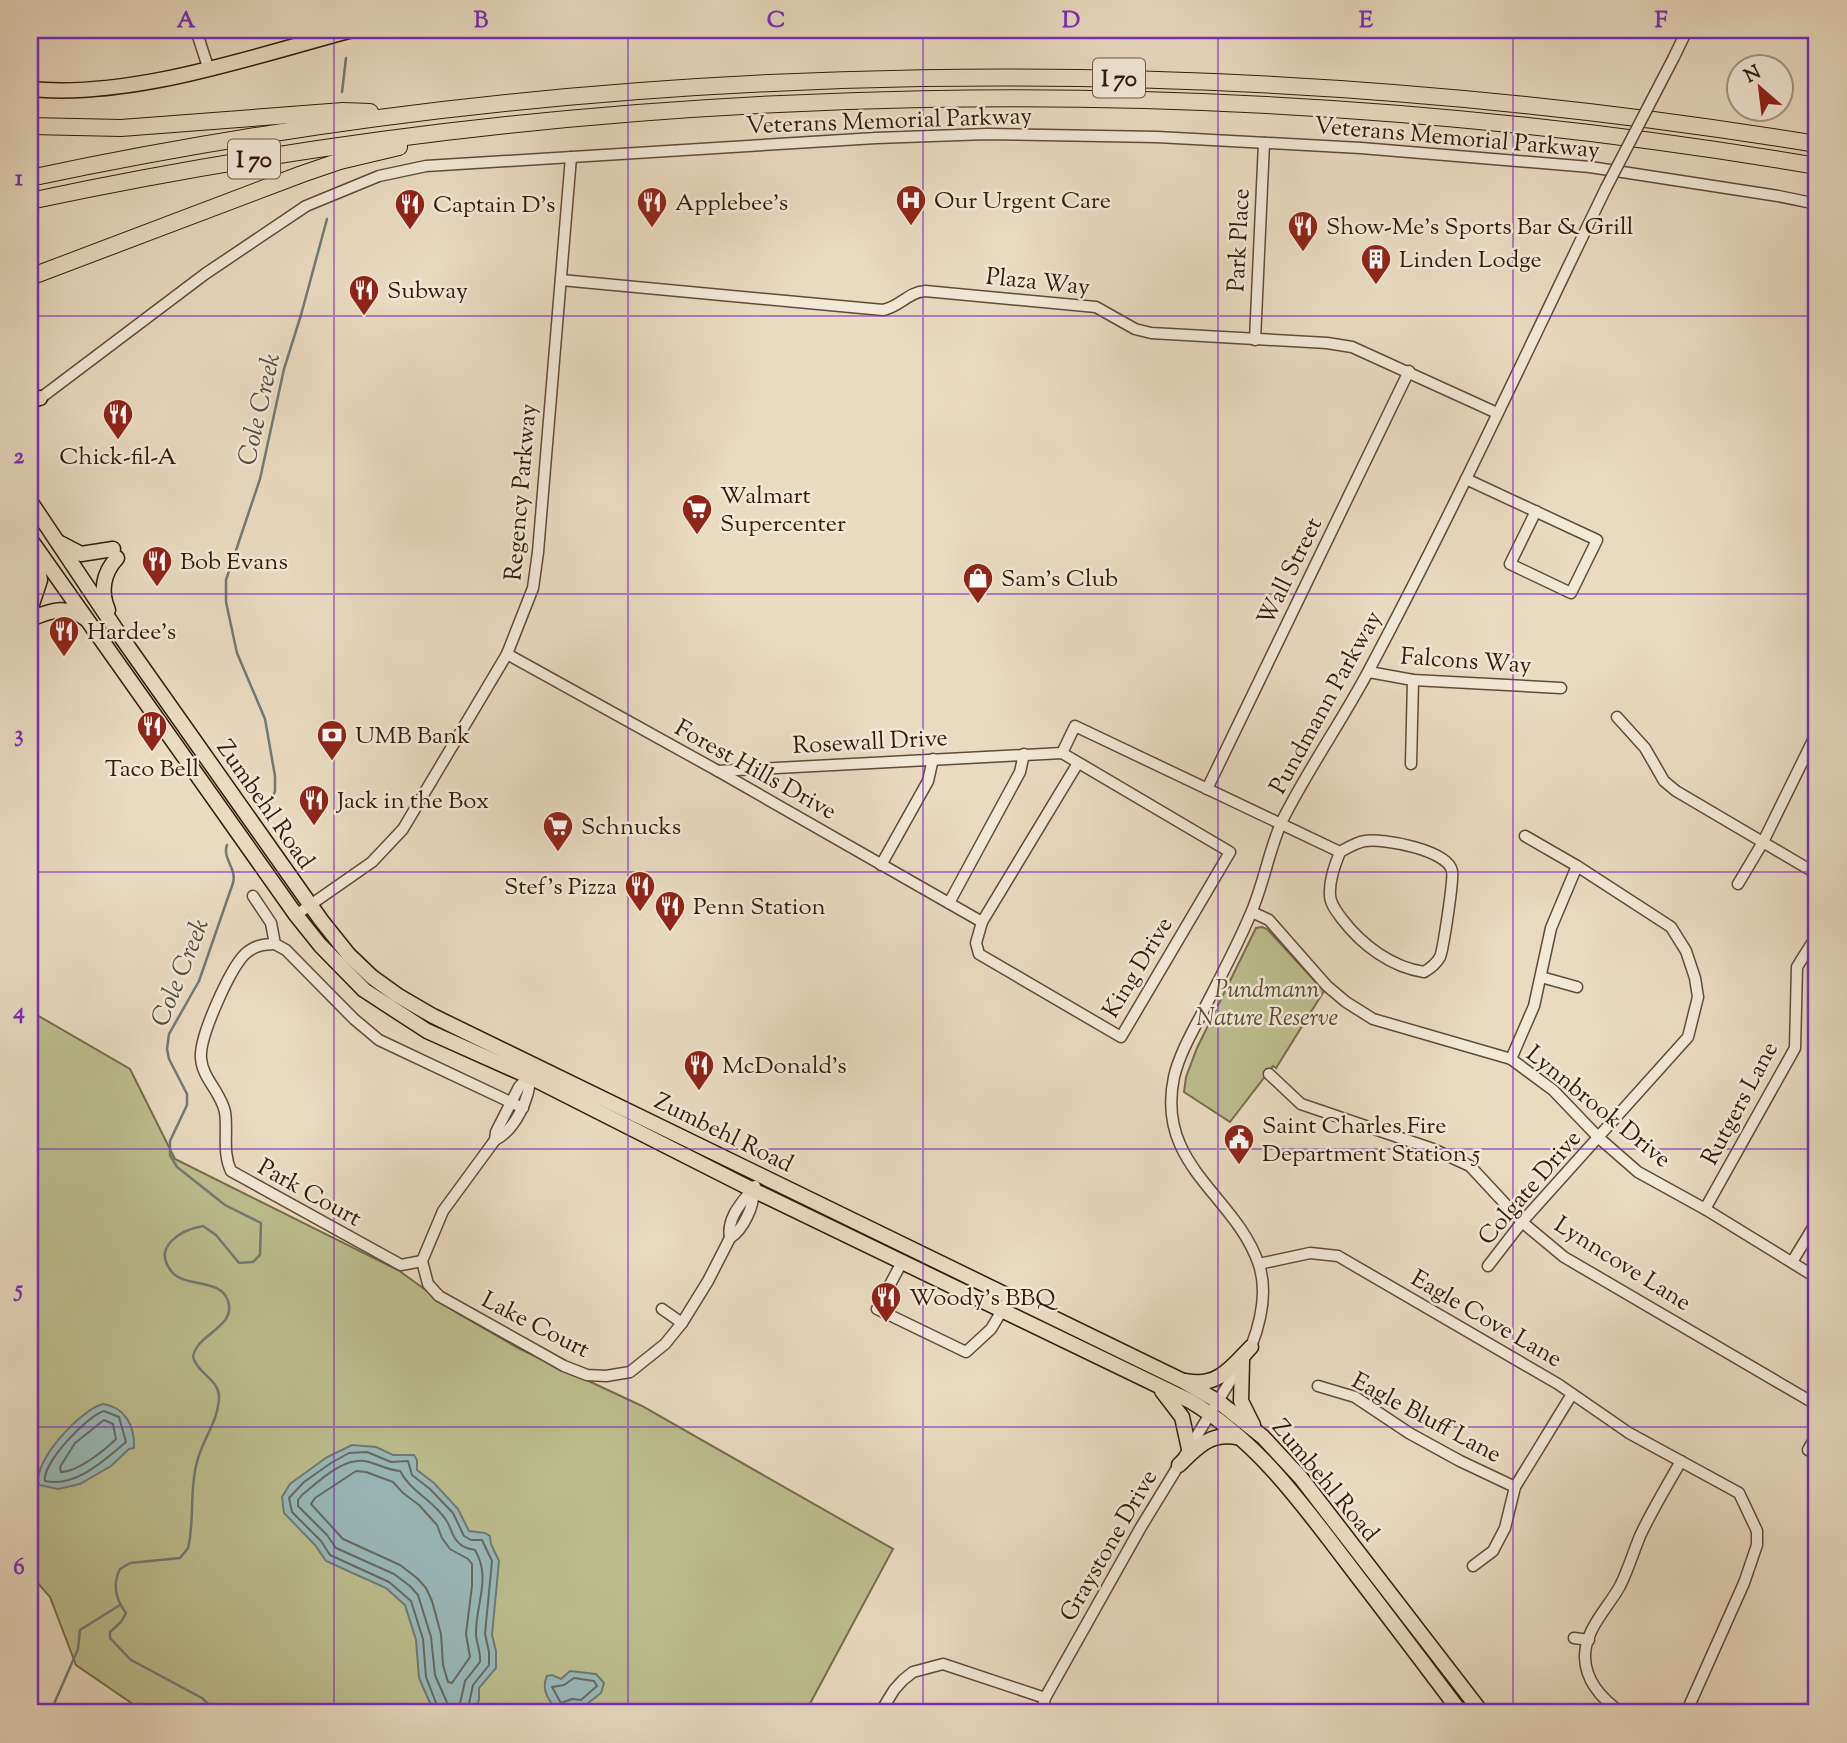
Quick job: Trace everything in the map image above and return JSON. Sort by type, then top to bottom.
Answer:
[{"type":"highway","name":"I 70","points":[[30,178],[237,139],[418,114],[542,100],[727,85],[911,78],[1109,77],[1284,84],[1464,98],[1668,121],[1817,144]]},
{"type":"highway","name":"I 70","points":[[30,201],[239,162],[480,128],[654,112],[852,101],[1169,101],[1343,110],[1499,123],[1633,139],[1817,166]]},
{"type":"highway","points":[[30,126],[121,128],[343,111],[418,114]]},
{"type":"highway","points":[[30,277],[340,161],[480,128]]},
{"type":"main road","points":[[30,89],[79,92],[133,84],[353,30]]},
{"type":"main road","name":"Zumbehl Road","points":[[30,500],[216,785],[296,915],[342,970],[364,990],[428,1031],[533,1071],[761,1176],[1156,1385],[1215,1408],[1240,1438],[1253,1448],[1289,1487],[1461,1713]]},
{"type":"main road","points":[[55,540],[81,554],[115,553],[105,576],[103,600],[117,631]]},
{"type":"main road","points":[[32,542],[40,580],[32,611],[64,609],[90,622]]},
{"type":"main road","name":"Zumbehl Road","points":[[32,542],[216,785],[349,955],[372,977],[433,1016],[753,1190],[902,1262],[1182,1381],[1215,1408],[1263,1437],[1314,1494],[1482,1713]]},
{"type":"main road","points":[[1182,1381],[1195,1383],[1216,1380],[1251,1346]]},
{"type":"main road","points":[[1242,1362],[1241,1401],[1247,1417],[1263,1437]]},
{"type":"main road","points":[[1156,1385],[1172,1401],[1182,1417],[1189,1449]]},
{"type":"main road","points":[[1179,1465],[1211,1438],[1229,1435],[1240,1438]]},
{"type":"street","points":[[196,30],[208,67]]},
{"type":"street","points":[[296,30],[301,44]]},
{"type":"street","name":"Pundmann Parkway","points":[[1215,1408],[1251,1346],[1260,1318],[1263,1298],[1259,1264],[1244,1234],[1189,1164],[1175,1128],[1172,1091],[1175,1074],[1184,1050],[1252,912],[1282,822],[1368,672],[1466,479],[1606,188],[1687,30]]},
{"type":"street","name":"Veterans Memorial Parkway","points":[[33,401],[205,274],[306,206],[379,176],[426,166],[876,138],[987,134],[1157,137],[1361,148],[1590,167],[1817,204]]},
{"type":"street","name":"Park Place","points":[[1255,340],[1264,143]]},
{"type":"street","name":"Regency Parkway","points":[[296,915],[372,862],[403,830],[507,654],[533,588],[570,157]]},
{"type":"street","name":"Plaza Way","points":[[561,280],[883,310],[892,308],[912,293],[925,291],[1096,307],[1142,331],[1352,347],[1497,412]]},
{"type":"street","name":"Wall Street","points":[[1208,789],[1409,371]]},
{"type":"street","points":[[1466,479],[1536,510],[1597,540],[1571,593],[1510,564],[1536,510]]},
{"type":"street","name":"Forest Hills Drive","points":[[507,654],[982,922]]},
{"type":"street","name":"Falcons Way","points":[[1368,672],[1413,680],[1561,688]]},
{"type":"street","points":[[1411,764],[1413,680]]},
{"type":"street","points":[[1616,717],[1644,748],[1669,786],[1817,874]]},
{"type":"street","points":[[1078,763],[1062,753],[1075,726],[1282,822],[1340,852]]},
{"type":"street","points":[[1738,884],[1763,842],[1817,732]]},
{"type":"street","name":"Rosewall Drive","points":[[718,771],[1062,753]]},
{"type":"street","points":[[949,903],[1020,772],[1024,754]]},
{"type":"street","points":[[881,865],[928,781],[933,759]]},
{"type":"street","name":"King Drive","points":[[1078,763],[1230,852],[1121,1037],[979,954],[976,943],[982,922],[1078,763]]},
{"type":"street","name":"Colgate Drive","points":[[1488,1266],[1522,1222],[1688,1037],[1698,997],[1686,951],[1671,927],[1525,836]]},
{"type":"street","points":[[1364,841],[1420,849],[1446,860],[1452,871],[1448,908],[1443,945],[1432,968],[1424,972],[1399,964],[1370,949],[1347,925],[1329,897],[1331,879],[1340,852],[1364,841]]},
{"type":"street","points":[[1511,1059],[1534,1006],[1551,928],[1577,866]]},
{"type":"street","points":[[253,896],[271,923],[275,944],[285,950],[354,1019],[379,1040],[523,1108]]},
{"type":"street","name":"Lynnbrook Drive","points":[[1252,912],[1269,920],[1326,986],[1346,1002],[1373,1019],[1511,1059],[1553,1090],[1599,1138],[1638,1172],[1705,1209],[1817,1278]]},
{"type":"street","name":"Rutgers Lane","points":[[1705,1209],[1795,1048],[1797,967],[1817,935]]},
{"type":"street","name":"Park Court","points":[[275,944],[263,944],[253,948],[234,969],[201,1042],[203,1069],[225,1112],[226,1161],[231,1171],[389,1259],[401,1265],[422,1261]]},
{"type":"street","points":[[1541,977],[1577,986]]},
{"type":"street","points":[[495,1140],[496,1132],[519,1087],[533,1071]]},
{"type":"street","points":[[422,1261],[443,1211],[495,1140],[501,1137],[523,1108],[530,1092],[533,1071]]},
{"type":"street","name":"Lynncove Lane","points":[[1269,1074],[1301,1104],[1433,1149],[1470,1166],[1522,1222],[1564,1257],[1817,1405]]},
{"type":"street","name":"Lake Court","points":[[422,1261],[428,1284],[439,1296],[564,1366],[587,1375],[606,1376],[630,1372],[665,1345],[682,1323],[730,1238],[729,1231],[744,1196],[753,1190],[761,1176]]},
{"type":"street","points":[[1792,1262],[1817,1220]]},
{"type":"street","name":"Eagle Cove Lane","points":[[1259,1264],[1310,1254],[1338,1256],[1572,1394],[1629,1433],[1739,1493],[1757,1531],[1757,1545],[1744,1583],[1686,1713]]},
{"type":"street","points":[[902,1262],[877,1309],[966,1352],[991,1329],[1006,1304]]},
{"type":"street","points":[[662,1309],[682,1323]]},
{"type":"street","name":"Eagle Bluff Lane","points":[[1318,1386],[1355,1397],[1409,1433],[1515,1487]]},
{"type":"street","points":[[1474,1566],[1493,1551],[1505,1528],[1515,1487],[1572,1394]]},
{"type":"street","name":"Graystone Drive","points":[[1042,1713],[1045,1698],[1112,1577],[1215,1408]]},
{"type":"street","points":[[1808,1450],[1817,1434]]},
{"type":"street","points":[[1622,1713],[1603,1699],[1594,1688],[1585,1658],[1588,1640],[1619,1587],[1641,1534],[1681,1461]]},
{"type":"street","points":[[1574,1638],[1588,1640]]},
{"type":"street","points":[[880,1713],[894,1690],[913,1672],[943,1664],[1045,1698]]},
{"type":"green space","name":"Pundmann Nature Reserve","points":[[1256,928],[1267,929],[1324,991],[1276,1068],[1273,1066],[1230,1122],[1184,1092],[1186,1077],[1197,1048]]},
{"type":"green space","points":[[30,1011],[130,1069],[175,1159],[398,1270],[459,1314],[518,1348],[642,1406],[893,1549],[805,1713],[146,1713],[76,1665],[50,1597],[30,1574]]},
{"type":"water","points":[[103,1404],[123,1413],[133,1432],[134,1448],[129,1449],[111,1466],[80,1484],[58,1489],[39,1485],[43,1464],[60,1438],[83,1416]]},
{"type":"water","points":[[352,1445],[376,1447],[393,1455],[414,1455],[417,1470],[434,1483],[458,1509],[469,1531],[490,1536],[499,1561],[492,1635],[496,1668],[479,1688],[479,1700],[473,1713],[434,1712],[419,1678],[416,1640],[405,1605],[386,1588],[326,1561],[315,1545],[284,1513],[282,1497],[290,1484],[327,1457]]},
{"type":"water","points":[[570,1671],[596,1674],[604,1683],[601,1693],[587,1704],[587,1713],[581,1713],[578,1707],[572,1706],[566,1713],[559,1713],[547,1696],[547,1676],[561,1679]]},
{"type":"waterway","name":"Cole Creek","points":[[342,92],[346,58]]},
{"type":"waterway","name":"Cole Creek","points":[[268,809],[275,791],[275,776],[265,719],[237,653],[226,602],[226,580],[260,479],[284,369],[327,219]]},
{"type":"waterway","name":"Cole Creek","points":[[218,1713],[202,1698],[131,1660],[110,1638],[110,1632],[126,1613],[116,1592],[120,1569],[130,1563],[180,1558],[188,1548],[195,1473],[199,1454],[218,1405],[218,1390],[193,1357],[201,1342],[227,1317],[228,1301],[218,1289],[185,1280],[172,1272],[166,1263],[167,1248],[171,1241],[186,1231],[203,1226],[216,1235],[239,1263],[253,1262],[260,1255],[261,1223],[225,1205],[177,1167],[170,1155],[170,1141],[187,1105],[187,1094],[169,1059],[169,1034],[199,981],[233,883],[233,873],[226,855],[227,845]]},
{"type":"waterway","points":[[50,1713],[78,1649],[80,1630],[120,1605]]},
{"type":"place","name":"Our Urgent Care","points":[[911,227]]},
{"type":"place","name":"Applebee's","points":[[652,229]]},
{"type":"place","name":"Captain D's","points":[[410,231]]},
{"type":"place","name":"Show-Me's Sports Bar & Grill","points":[[1303,253]]},
{"type":"place","name":"Linden Lodge","points":[[1376,286]]},
{"type":"place","name":"Subway","points":[[364,317]]},
{"type":"place","name":"Chick-fil-A","points":[[118,441]]},
{"type":"place","name":"Walmart Supercenter","points":[[697,536]]},
{"type":"place","name":"Bob Evans","points":[[157,588]]},
{"type":"place","name":"Sam's Club","points":[[978,605]]},
{"type":"place","name":"Hardee's","points":[[64,658]]},
{"type":"place","name":"Taco Bell","points":[[152,753]]},
{"type":"place","name":"UMB Bank","points":[[332,762]]},
{"type":"place","name":"Jack in the Box","points":[[314,827]]},
{"type":"place","name":"Schnucks","points":[[558,853]]},
{"type":"place","name":"Stef's Pizza","points":[[640,913]]},
{"type":"place","name":"Penn Station","points":[[670,933]]},
{"type":"place","name":"McDonald's","points":[[699,1092]]},
{"type":"place","name":"Saint Charles Fire Department Station 5","points":[[1239,1166]]},
{"type":"place","name":"Woody's BBQ","points":[[886,1324]]}]
